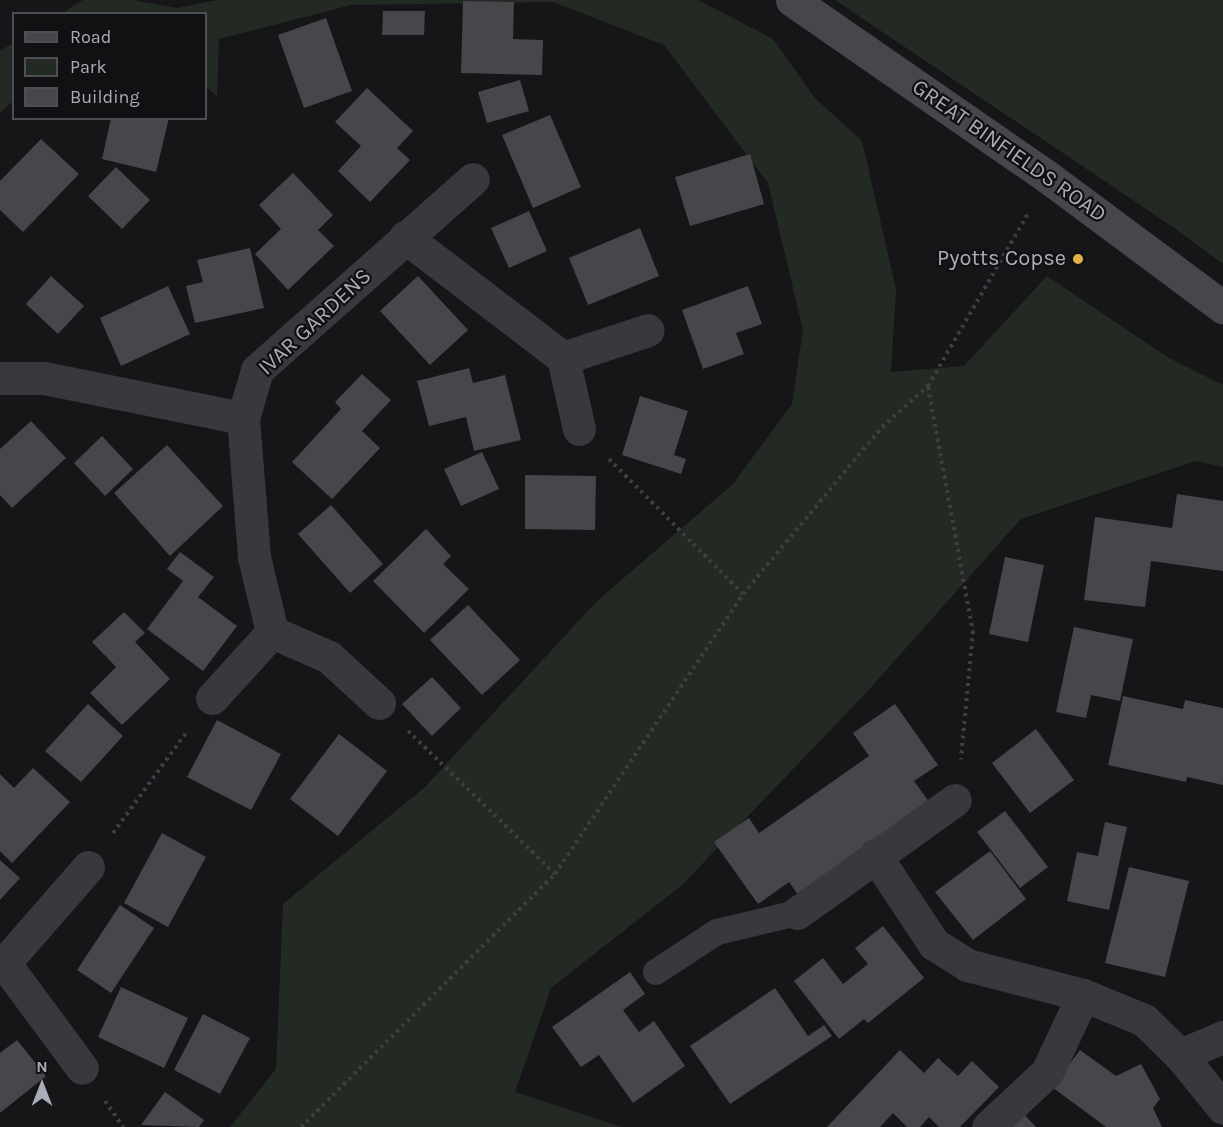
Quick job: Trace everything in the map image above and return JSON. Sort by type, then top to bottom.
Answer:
[{"type":"street","name":"GREAT BINFIELDS ROAD","points":[[792,0],[1049,178],[1223,307]]},
{"type":"street","name":"IVAR GARDENS","points":[[272,632],[254,557],[243,418],[257,370],[473,179]]},
{"type":"street","points":[[405,237],[563,358],[579,429]]},
{"type":"street","points":[[563,358],[648,330]]},
{"type":"street","points":[[0,378],[44,378],[243,418]]},
{"type":"street","points":[[212,698],[272,632],[329,657],[379,703]]},
{"type":"street","points":[[797,913],[875,855],[954,801]]},
{"type":"street","points":[[875,855],[934,944],[967,965],[1083,995],[1144,1020],[1180,1055],[1223,1108]]},
{"type":"street","points":[[82,1068],[2,966],[88,867]]},
{"type":"street","points":[[988,1127],[1047,1072],[1083,995]]},
{"type":"street","points":[[1180,1055],[1223,1037]]},
{"type":"lane","points":[[656,972],[717,932],[797,913]]},
{"type":"path","points":[[301,1127],[555,874],[743,594],[882,427],[928,386],[1049,178]]},
{"type":"path","points":[[928,386],[973,631],[968,712],[954,801]]},
{"type":"path","points":[[579,429],[743,594]]},
{"type":"path","points":[[88,867],[212,698]]},
{"type":"path","points":[[379,703],[555,874]]},
{"type":"green space","points":[[83,0],[132,0],[177,8],[217,0],[698,0],[773,39],[814,97],[862,141],[896,289],[891,372],[964,366],[1047,276],[1169,358],[1223,385],[1223,467],[1196,461],[1021,519],[865,694],[682,885],[551,988],[515,1092],[622,1127],[230,1127],[276,1069],[283,904],[425,787],[597,601],[733,484],[792,404],[803,330],[768,183],[664,45],[553,2],[351,5],[219,39],[217,96],[207,88],[207,12],[64,12]]},
{"type":"green space","points":[[835,0],[1223,0],[1223,264],[1173,227]]},
{"type":"green space","points":[[12,44],[12,102],[0,113],[0,51]]},
{"type":"building","points":[[463,1],[514,2],[513,39],[543,40],[542,75],[461,73]]},
{"type":"building","points":[[383,11],[425,11],[424,35],[382,35]]},
{"type":"building","points":[[326,18],[352,91],[304,108],[278,35]]},
{"type":"building","points":[[520,80],[529,111],[487,123],[478,92]]},
{"type":"building","points":[[367,88],[413,131],[397,148],[410,160],[370,202],[338,171],[361,146],[335,122]]},
{"type":"building","points":[[550,115],[581,187],[533,208],[502,135]]},
{"type":"building","points":[[111,120],[169,120],[156,172],[102,159]]},
{"type":"building","points":[[41,139],[79,174],[23,232],[0,210],[0,181]]},
{"type":"building","points":[[750,154],[764,204],[690,226],[675,177]]},
{"type":"building","points":[[116,167],[150,200],[122,229],[88,196]]},
{"type":"building","points":[[293,173],[333,215],[318,230],[334,246],[288,290],[255,254],[281,229],[259,205]]},
{"type":"building","points":[[529,211],[547,251],[509,268],[491,228]]},
{"type":"building","points":[[640,228],[659,276],[588,305],[569,258]]},
{"type":"building","points":[[250,248],[264,308],[195,323],[186,286],[203,282],[197,260]]},
{"type":"building","points":[[51,276],[84,306],[58,334],[26,304]]},
{"type":"building","points":[[418,276],[468,330],[430,365],[380,311]]},
{"type":"building","points":[[168,286],[190,334],[121,366],[100,318]]},
{"type":"building","points":[[748,286],[762,324],[736,333],[744,354],[703,369],[682,310]]},
{"type":"building","points":[[469,368],[473,383],[505,375],[521,440],[474,451],[466,417],[429,426],[417,381]]},
{"type":"building","points":[[362,374],[391,400],[362,431],[380,448],[332,499],[292,462],[341,409],[335,402]]},
{"type":"building","points":[[640,396],[688,411],[674,455],[686,459],[681,474],[622,455]]},
{"type":"building","points":[[31,421],[66,458],[12,508],[0,495],[0,449]]},
{"type":"building","points":[[102,436],[133,469],[105,496],[74,463]]},
{"type":"building","points":[[167,445],[223,506],[170,556],[114,493]]},
{"type":"building","points":[[482,452],[499,489],[461,506],[444,469]]},
{"type":"building","points":[[525,475],[596,476],[595,530],[525,529]]},
{"type":"building","points":[[1177,494],[1223,501],[1223,571],[1151,561],[1145,607],[1084,600],[1095,517],[1172,528]]},
{"type":"building","points":[[331,505],[383,564],[350,593],[298,534]]},
{"type":"building","points":[[426,529],[451,556],[443,564],[469,589],[424,633],[373,581]]},
{"type":"building","points":[[180,552],[214,577],[198,597],[237,626],[203,671],[147,629],[183,581],[167,569]]},
{"type":"building","points":[[1005,557],[1044,565],[1028,642],[989,634]]},
{"type":"building","points":[[468,605],[520,660],[482,695],[430,640]]},
{"type":"building","points":[[124,612],[145,633],[135,642],[170,679],[122,725],[90,693],[116,667],[92,642]]},
{"type":"building","points":[[1074,627],[1133,639],[1120,701],[1091,695],[1086,718],[1056,712]]},
{"type":"building","points":[[432,677],[461,708],[432,736],[402,704]]},
{"type":"building","points":[[1123,696],[1183,709],[1185,700],[1223,708],[1223,785],[1187,777],[1186,782],[1108,765]]},
{"type":"building","points":[[88,704],[123,736],[81,782],[45,751]]},
{"type":"building","points":[[895,704],[938,765],[914,781],[932,806],[801,899],[789,882],[758,904],[714,842],[749,818],[759,833],[869,756],[853,733]]},
{"type":"building","points":[[217,720],[281,754],[251,810],[187,777]]},
{"type":"building","points":[[1036,729],[1074,780],[1030,813],[992,763]]},
{"type":"building","points":[[339,734],[387,771],[338,836],[290,799]]},
{"type":"building","points":[[33,768],[70,802],[12,863],[0,851],[0,774],[14,788]]},
{"type":"building","points":[[1005,811],[1048,867],[1020,888],[977,832]]},
{"type":"building","points":[[1105,822],[1127,827],[1109,910],[1067,901],[1077,852],[1098,856]]},
{"type":"building","points":[[162,833],[206,857],[168,927],[124,903]]},
{"type":"building","points":[[990,851],[1026,899],[973,940],[935,892]]},
{"type":"building","points":[[0,860],[20,878],[0,900]]},
{"type":"building","points":[[1129,867],[1189,881],[1165,977],[1105,963]]},
{"type":"building","points":[[120,905],[154,928],[111,993],[77,970]]},
{"type":"building","points":[[883,926],[924,978],[868,1023],[864,1019],[839,1039],[794,981],[823,958],[843,984],[868,964],[855,948]]},
{"type":"building","points":[[630,972],[645,994],[623,1010],[639,1032],[654,1021],[685,1066],[633,1103],[599,1055],[581,1067],[552,1027]]},
{"type":"building","points":[[121,987],[188,1018],[164,1068],[98,1037]]},
{"type":"building","points":[[775,988],[808,1036],[824,1025],[832,1036],[730,1104],[690,1046]]},
{"type":"building","points":[[203,1014],[250,1038],[220,1094],[174,1070]]},
{"type":"building","points":[[17,1040],[46,1076],[0,1113],[0,1053]]},
{"type":"building","points":[[900,1050],[924,1073],[938,1058],[958,1076],[972,1061],[999,1087],[960,1127],[939,1127],[929,1117],[920,1127],[907,1127],[893,1113],[880,1127],[827,1127]]},
{"type":"building","points":[[1080,1050],[1116,1076],[1141,1064],[1160,1099],[1153,1108],[1162,1127],[1106,1127],[1052,1087]]},
{"type":"building","points":[[165,1092],[204,1120],[199,1127],[141,1125]]},
{"type":"building","points":[[1020,1110],[1036,1127],[1002,1127]]},
{"type":"place","name":"Pyotts Copse","points":[[1078,259]]}]
